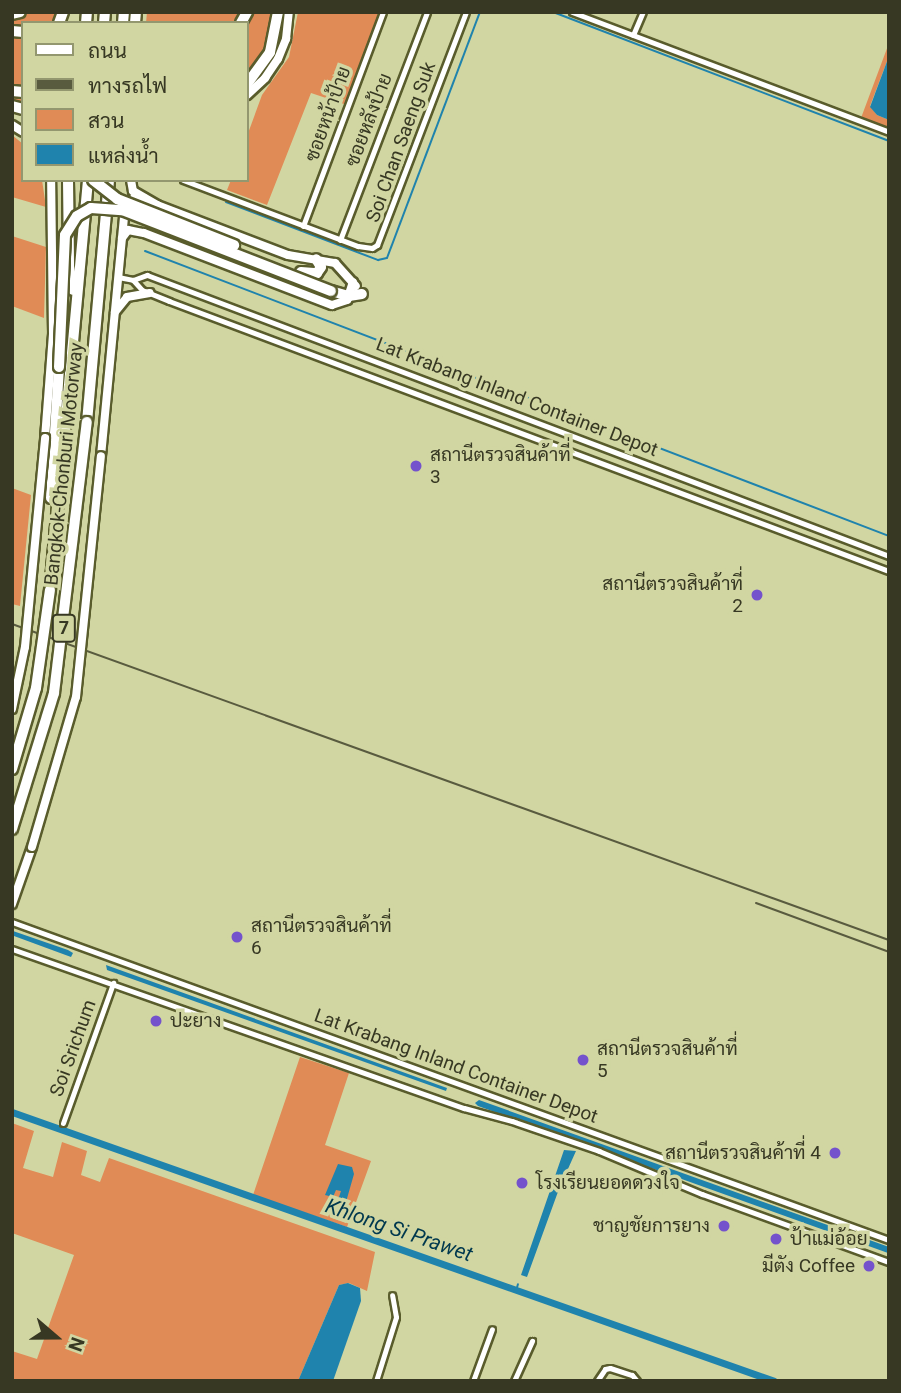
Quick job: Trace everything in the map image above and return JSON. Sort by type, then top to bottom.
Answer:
[{"type":"highway","points":[[12,14],[20,12]]},
{"type":"highway","points":[[248,83],[270,52],[278,12]]},
{"type":"highway","points":[[68,182],[69,266],[76,307]]},
{"type":"highway","name":"Bangkok-Chonburi Motorway","points":[[12,769],[36,688],[90,182]]},
{"type":"highway","points":[[93,182],[117,199],[301,272],[317,273],[321,267],[316,260]]},
{"type":"highway","name":"Bangkok-Chonburi Motorway","points":[[12,829],[54,693],[87,419],[109,182]]},
{"type":"highway","points":[[87,419],[116,182]]},
{"type":"highway","points":[[53,546],[51,486],[61,334],[62,252],[65,235],[77,216],[90,208],[122,210],[331,291],[349,296],[362,293]]},
{"type":"main road","points":[[248,94],[265,78],[278,60],[286,39],[289,12]]},
{"type":"main road","points":[[12,709],[25,647],[46,438],[53,333],[51,182]]},
{"type":"main road","points":[[131,182],[133,191],[144,198],[288,255],[335,263],[362,293]]},
{"type":"main road","points":[[12,904],[32,847],[76,697],[124,217],[134,198],[144,198]]},
{"type":"main road","points":[[121,241],[125,232],[134,230],[226,262],[332,305],[339,305],[349,296],[353,282]]},
{"type":"main road","points":[[113,315],[127,297],[150,293]]},
{"type":"street","name":"ซอยหน้าป้าย","points":[[303,226],[383,12]]},
{"type":"street","name":"ซอยหลังป้าย","points":[[340,240],[427,12]]},
{"type":"street","points":[[572,12],[889,132]]},
{"type":"street","points":[[633,35],[643,12]]},
{"type":"street","name":"Soi Chan Saeng Suk","points":[[188,182],[340,240],[368,248],[380,240],[464,13]]},
{"type":"street","name":"Lat Krabang Inland Container Depot","points":[[133,280],[147,275],[889,556]]},
{"type":"street","name":"Lat Krabang Inland Container Depot","points":[[118,277],[133,280],[150,293],[889,571]]},
{"type":"street","points":[[318,357],[324,341]]},
{"type":"street","points":[[454,408],[459,393]]},
{"type":"street","name":"Lat Krabang Inland Container Depot","points":[[12,922],[889,1240]]},
{"type":"street","name":"Lat Krabang Inland Container Depot","points":[[12,949],[464,1108],[588,1147],[702,1194],[889,1262]]},
{"type":"street","name":"Soi Srichum","points":[[62,1123],[113,983]]},
{"type":"street","points":[[376,1381],[396,1317],[392,1295]]},
{"type":"street","points":[[473,1381],[492,1329]]},
{"type":"street","points":[[514,1381],[532,1341]]},
{"type":"street","points":[[597,1381],[605,1369],[610,1368],[632,1375],[637,1381]]},
{"type":"green space","points":[[12,12],[57,12],[55,21],[21,21],[21,103],[12,99]]},
{"type":"green space","points":[[147,12],[285,12],[270,65],[248,90],[248,21],[146,21]]},
{"type":"green space","points":[[298,12],[381,12],[347,105],[311,93],[267,205],[227,190],[230,182],[248,182],[248,133],[262,95],[289,57]]},
{"type":"green space","points":[[889,43],[889,56],[870,106],[877,115],[889,120],[889,129],[861,118]]},
{"type":"green space","points":[[12,135],[21,142],[21,182],[42,182],[46,207],[12,197]]},
{"type":"green space","points":[[12,236],[46,247],[44,318],[12,306]]},
{"type":"green space","points":[[12,488],[31,495],[20,606],[12,604]]},
{"type":"green space","points":[[300,1057],[349,1073],[325,1145],[371,1161],[347,1227],[253,1195]]},
{"type":"green space","points":[[12,1123],[34,1131],[23,1168],[53,1177],[62,1142],[87,1151],[81,1175],[100,1182],[109,1158],[375,1252],[367,1291],[349,1283],[339,1285],[298,1381],[12,1381],[12,1351],[37,1359],[74,1255],[12,1233]]},
{"type":"water","points":[[889,56],[889,120],[877,115],[870,107]]},
{"type":"water","points":[[13,931],[73,953],[71,957],[14,936]]},
{"type":"water","points":[[106,965],[447,1088],[446,1091],[107,970]]},
{"type":"water","points":[[479,1100],[889,1247],[888,1253],[478,1106],[475,1103]]},
{"type":"water","points":[[564,1150],[576,1151],[527,1277],[521,1275]]},
{"type":"water","points":[[338,1164],[352,1167],[354,1174],[346,1202],[338,1200],[341,1191],[336,1190],[333,1197],[325,1195]]},
{"type":"water","points":[[348,1283],[360,1288],[361,1301],[333,1381],[298,1381],[339,1285]]},
{"type":"waterway","points":[[226,202],[378,260],[387,258],[480,12]]},
{"type":"waterway","points":[[553,12],[889,141]]},
{"type":"waterway","points":[[145,251],[889,536]]},
{"type":"waterway","name":"Khlong Si Prawet","points":[[12,1112],[774,1381]]},
{"type":"waterway","name":"Khlong Si Prawet","points":[[516,1291],[518,1284]]},
{"type":"railway","points":[[12,624],[889,940]]},
{"type":"railway","points":[[756,903],[889,952]]},
{"type":"place","name":"สถานีตรวจสินค้าที่ 3","points":[[416,466]]},
{"type":"place","name":"สถานีตรวจสินค้าที่ 2","points":[[757,595]]},
{"type":"place","name":"สถานีตรวจสินค้าที่ 6","points":[[237,937]]},
{"type":"place","name":"ปะยาง","points":[[156,1021]]},
{"type":"place","name":"สถานีตรวจสินค้าที่ 5","points":[[583,1060]]},
{"type":"place","name":"สถานีตรวจสินค้าที่ 4","points":[[835,1153]]},
{"type":"place","name":"โรงเรียนยอดดวงใจ","points":[[522,1183]]},
{"type":"place","name":"ชาญชัยการยาง","points":[[724,1226]]},
{"type":"place","name":"ป้าแม่อ้อย","points":[[776,1239]]},
{"type":"place","name":"มีตัง Coffee","points":[[869,1266]]}]
